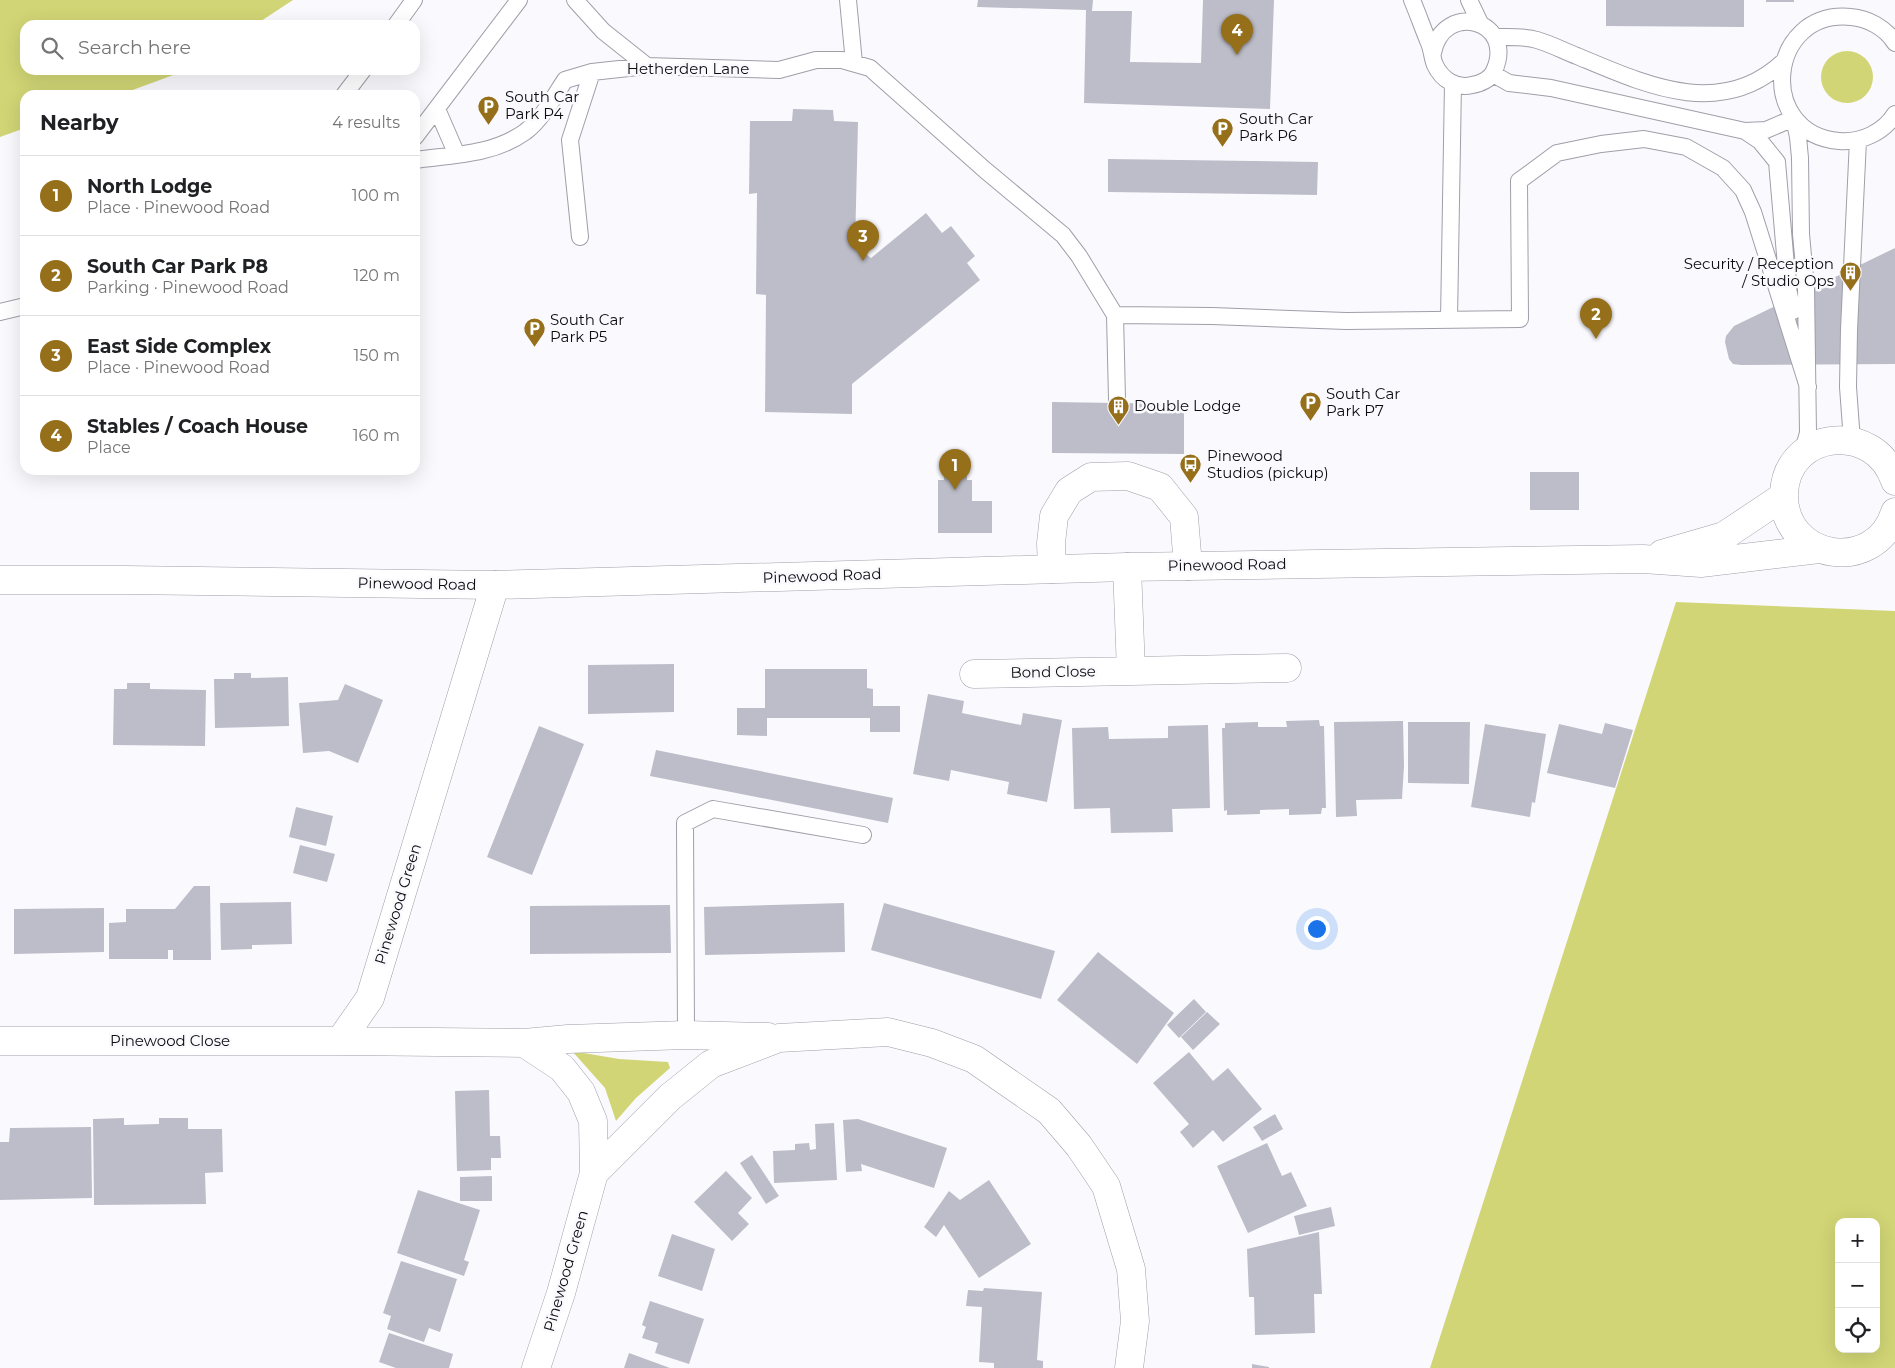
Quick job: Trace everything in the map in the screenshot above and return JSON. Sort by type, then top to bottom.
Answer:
[{"type":"street","points":[[1895,481],[1888,465],[1888,460],[1863,444],[1841,439],[1825,442],[1809,449],[1801,456],[1789,474],[1784,496],[1788,518],[1800,536],[1819,549],[1835,553],[1851,552],[1888,537],[1888,528],[1895,512]]},
{"type":"street","points":[[1052,569],[1051,543],[1054,516],[1069,491],[1091,477],[1128,476],[1160,487],[1184,517],[1188,566]]},
{"type":"street","name":"Pinewood Road","points":[[1644,559],[1724,536],[1784,496]]},
{"type":"street","name":"Pinewood Road","points":[[0,580],[495,585],[1127,567],[1644,559],[1701,563],[1819,549]]},
{"type":"street","points":[[1127,567],[1130,671]]},
{"type":"street","name":"Pinewood Green","points":[[340,1041],[370,998],[495,585]]},
{"type":"street","name":"Bond Close","points":[[974,674],[1287,668]]},
{"type":"street","name":"Pinewood Green","points":[[340,1041],[524,1043],[568,1039],[686,1035],[779,1038],[888,1032],[932,1043],[974,1059],[1049,1111],[1079,1146],[1106,1186],[1130,1270],[1135,1321],[1130,1368]]},
{"type":"street","name":"Pinewood Green","points":[[594,1173],[670,1097],[711,1064],[779,1038]]},
{"type":"street","name":"Pinewood Close","points":[[0,1041],[340,1041]]},
{"type":"street","name":"Pinewood Green","points":[[524,1043],[562,1068],[582,1092],[593,1122],[594,1173],[561,1293],[536,1368]]},
{"type":"lane","points":[[400,20],[414,0]]},
{"type":"lane","points":[[420,131],[519,0]]},
{"type":"lane","points":[[574,0],[604,31],[646,66]]},
{"type":"lane","points":[[848,0],[854,63]]},
{"type":"lane","points":[[1412,0],[1433,53]]},
{"type":"lane","points":[[1469,0],[1480,23]]},
{"type":"lane","points":[[1801,456],[1808,433],[1806,288],[1801,234],[1798,137],[1794,118],[1783,96],[1781,79],[1784,61],[1792,44],[1805,29],[1822,20],[1840,16],[1860,18],[1877,26],[1894,40]]},
{"type":"lane","points":[[1469,20],[1480,23],[1496,37],[1499,59],[1493,74],[1479,84],[1458,86],[1440,73],[1434,64],[1433,53],[1435,42],[1448,25],[1458,21],[1469,20]]},
{"type":"lane","points":[[1496,37],[1537,40],[1619,74],[1680,92],[1706,94],[1733,90],[1773,72],[1784,61]]},
{"type":"lane","name":"Hetherden Lane","points":[[420,159],[478,152],[502,144],[526,131],[546,109],[565,80],[592,72],[646,66],[779,70],[816,60],[842,60],[870,68],[985,170],[1063,235],[1080,256],[1115,315]]},
{"type":"lane","points":[[580,237],[570,140],[592,72]]},
{"type":"lane","points":[[1493,74],[1509,83],[1552,88],[1745,131],[1766,130],[1794,118]]},
{"type":"lane","points":[[348,90],[359,75]]},
{"type":"lane","points":[[1449,320],[1453,83]]},
{"type":"lane","points":[[437,109],[457,155]]},
{"type":"lane","points":[[1794,118],[1808,130],[1823,138],[1841,142],[1858,140],[1876,133],[1895,114]]},
{"type":"lane","points":[[1745,131],[1760,141],[1777,162],[1788,289],[1808,387]]},
{"type":"lane","points":[[1117,399],[1115,315],[1212,316],[1346,321],[1520,319],[1520,181],[1557,153],[1601,144],[1644,139],[1686,147],[1723,168],[1743,190],[1753,212],[1808,387]]},
{"type":"lane","points":[[1852,441],[1848,387],[1849,330],[1858,140]]},
{"type":"lane","points":[[0,312],[20,307]]},
{"type":"lane","points":[[686,1035],[684,823],[713,809],[863,835]]},
{"type":"green space","points":[[0,0],[293,0],[263,20],[20,20],[20,75],[173,75],[133,90],[20,90],[20,130],[0,137]]},
{"type":"green space","points":[[1842,51],[1852,51],[1861,55],[1869,63],[1873,77],[1869,91],[1861,99],[1852,103],[1842,103],[1833,99],[1825,91],[1821,82],[1821,72],[1825,63],[1833,55]]},
{"type":"green space","points":[[1676,602],[1895,611],[1895,1368],[1430,1368]]},
{"type":"green space","points":[[572,1051],[619,1059],[668,1062],[670,1068],[636,1098],[616,1121],[605,1088]]},
{"type":"building","points":[[978,0],[1093,0],[1092,11],[1132,11],[1130,62],[1201,63],[1203,0],[1274,0],[1270,109],[1084,103],[1086,10],[977,7]]},
{"type":"building","points":[[1606,0],[1744,0],[1744,27],[1606,26]]},
{"type":"building","points":[[1766,0],[1794,0],[1794,2],[1766,2]]},
{"type":"building","points":[[793,109],[833,110],[834,121],[858,122],[855,246],[871,258],[926,213],[942,233],[951,226],[975,256],[967,263],[980,280],[852,384],[852,414],[765,412],[766,295],[756,294],[757,193],[749,194],[750,121],[792,121]]},
{"type":"building","points":[[1108,159],[1318,162],[1317,195],[1108,192]]},
{"type":"building","name":"Security / Reception / Studio Ops","points":[[1895,248],[1895,364],[1741,365],[1733,364],[1729,359],[1725,342],[1726,336],[1734,326]]},
{"type":"building","name":"Double Lodge","points":[[1052,402],[1184,404],[1184,454],[1052,453]]},
{"type":"building","points":[[943,461],[967,461],[967,480],[972,480],[972,501],[992,501],[992,533],[938,533],[938,480],[944,480]]},
{"type":"building","points":[[1530,472],[1579,472],[1579,510],[1530,510]]},
{"type":"building","points":[[674,664],[674,712],[588,714],[588,665]]},
{"type":"building","points":[[765,669],[867,669],[867,688],[873,689],[873,706],[900,706],[900,732],[870,732],[870,718],[767,718],[767,736],[737,735],[737,708],[765,708]]},
{"type":"building","points":[[234,673],[251,673],[251,678],[288,677],[289,726],[215,728],[214,679],[234,679]]},
{"type":"building","points":[[127,683],[150,683],[150,689],[206,690],[205,746],[113,745],[114,689],[127,689]]},
{"type":"building","points":[[345,684],[383,700],[358,763],[329,751],[303,753],[299,703],[338,700]]},
{"type":"building","points":[[928,694],[964,701],[962,713],[1021,725],[1023,713],[1062,720],[1047,802],[1007,794],[1009,782],[951,770],[949,781],[913,774]]},
{"type":"building","points":[[1319,720],[1320,726],[1324,726],[1326,808],[1322,808],[1321,814],[1289,815],[1289,809],[1260,810],[1260,814],[1227,815],[1227,810],[1224,811],[1222,728],[1225,728],[1225,723],[1258,722],[1258,727],[1287,727],[1286,721]]},
{"type":"building","points":[[1403,721],[1404,766],[1402,799],[1356,800],[1357,816],[1336,817],[1334,722]]},
{"type":"building","points":[[1408,722],[1470,722],[1469,784],[1408,783]]},
{"type":"building","points":[[1605,723],[1633,730],[1615,788],[1547,773],[1559,724],[1602,734]]},
{"type":"building","points":[[1485,724],[1546,734],[1535,803],[1532,802],[1530,817],[1471,807]]},
{"type":"building","points":[[1208,725],[1210,808],[1172,809],[1173,832],[1111,833],[1110,808],[1074,809],[1072,728],[1108,727],[1109,739],[1168,738],[1168,726]]},
{"type":"building","points":[[539,726],[584,744],[532,875],[487,857]]},
{"type":"building","points":[[656,750],[893,798],[888,823],[650,776]]},
{"type":"building","points":[[296,807],[333,816],[326,846],[289,837]]},
{"type":"building","points":[[300,845],[335,854],[327,882],[293,873]]},
{"type":"building","points":[[194,886],[210,886],[211,960],[173,960],[173,950],[168,950],[168,959],[109,959],[109,923],[126,922],[126,909],[175,909]]},
{"type":"building","points":[[291,902],[292,944],[252,945],[252,949],[221,950],[220,903]]},
{"type":"building","points":[[844,903],[845,952],[705,955],[704,907]]},
{"type":"building","points":[[884,903],[1055,951],[1041,999],[871,950]]},
{"type":"building","points":[[670,905],[671,953],[530,954],[530,906]]},
{"type":"building","points":[[104,908],[104,952],[14,954],[14,909]]},
{"type":"building","points":[[1098,952],[1174,1013],[1137,1064],[1057,1000]]},
{"type":"building","points":[[1194,999],[1206,1012],[1179,1038],[1167,1025]]},
{"type":"building","points":[[1207,1012],[1220,1024],[1193,1050],[1181,1037]]},
{"type":"building","points":[[1189,1052],[1213,1081],[1228,1068],[1262,1109],[1223,1142],[1213,1130],[1193,1148],[1180,1132],[1189,1124],[1153,1083]]},
{"type":"building","points":[[489,1090],[490,1136],[500,1136],[501,1158],[491,1158],[491,1170],[457,1171],[455,1091]]},
{"type":"building","points":[[1275,1114],[1283,1129],[1262,1141],[1253,1127]]},
{"type":"building","points":[[124,1118],[124,1125],[159,1124],[159,1118],[188,1118],[188,1129],[222,1129],[223,1172],[205,1173],[206,1204],[94,1205],[93,1119]]},
{"type":"building","points":[[858,1119],[947,1148],[934,1188],[861,1164],[862,1171],[846,1172],[843,1120]]},
{"type":"building","points":[[834,1123],[837,1180],[774,1183],[773,1151],[795,1150],[795,1144],[809,1143],[810,1150],[816,1149],[815,1124]]},
{"type":"building","points":[[91,1127],[92,1198],[0,1200],[0,1142],[9,1142],[10,1128]]},
{"type":"building","points":[[1267,1143],[1282,1176],[1291,1172],[1307,1206],[1248,1233],[1217,1166]]},
{"type":"building","points":[[752,1155],[779,1196],[766,1204],[740,1163]]},
{"type":"building","points":[[726,1171],[752,1198],[738,1213],[749,1224],[732,1241],[694,1202]]},
{"type":"building","points":[[492,1176],[492,1201],[460,1201],[460,1177]]},
{"type":"building","points":[[989,1180],[1031,1244],[979,1278],[944,1225],[936,1237],[924,1227],[949,1191],[960,1200]]},
{"type":"building","points":[[418,1190],[480,1210],[464,1260],[469,1262],[464,1276],[397,1253]]},
{"type":"building","points":[[1331,1207],[1335,1226],[1299,1235],[1294,1216]]},
{"type":"building","points":[[1319,1232],[1322,1294],[1314,1294],[1315,1333],[1255,1335],[1254,1297],[1249,1297],[1247,1249]]},
{"type":"building","points":[[672,1234],[715,1249],[702,1291],[658,1276]]},
{"type":"building","points":[[401,1261],[457,1279],[440,1332],[429,1328],[424,1342],[387,1329],[391,1316],[383,1313]]},
{"type":"building","points":[[984,1288],[1042,1292],[1037,1360],[1043,1361],[1043,1368],[994,1368],[994,1363],[979,1362],[982,1307],[966,1306],[968,1290],[983,1291]]},
{"type":"building","points":[[650,1301],[704,1319],[689,1364],[655,1353],[658,1343],[642,1338],[646,1327],[642,1325]]},
{"type":"building","points":[[389,1333],[453,1354],[449,1368],[396,1368],[379,1362]]},
{"type":"building","points":[[629,1353],[670,1368],[624,1368]]},
{"type":"building","points":[[1252,1364],[1269,1367],[1269,1368],[1252,1368]]},
{"type":"place","name":"Stables / Coach House","points":[[1237,55]]},
{"type":"place","name":"South Car Park P4","points":[[489,125]]},
{"type":"place","name":"South Car Park P6","points":[[1223,147]]},
{"type":"place","name":"East Side Complex","points":[[863,261]]},
{"type":"place","name":"Security / Reception / Studio Ops","points":[[1850,292]]},
{"type":"place","name":"South Car Park P8","points":[[1596,339]]},
{"type":"place","name":"South Car Park P5","points":[[534,348]]},
{"type":"place","name":"South Car Park P7","points":[[1310,422]]},
{"type":"place","name":"Double Lodge","points":[[1118,425]]},
{"type":"place","name":"Pinewood Studios (pickup)","points":[[1191,484]]},
{"type":"place","name":"North Lodge","points":[[955,490]]}]
